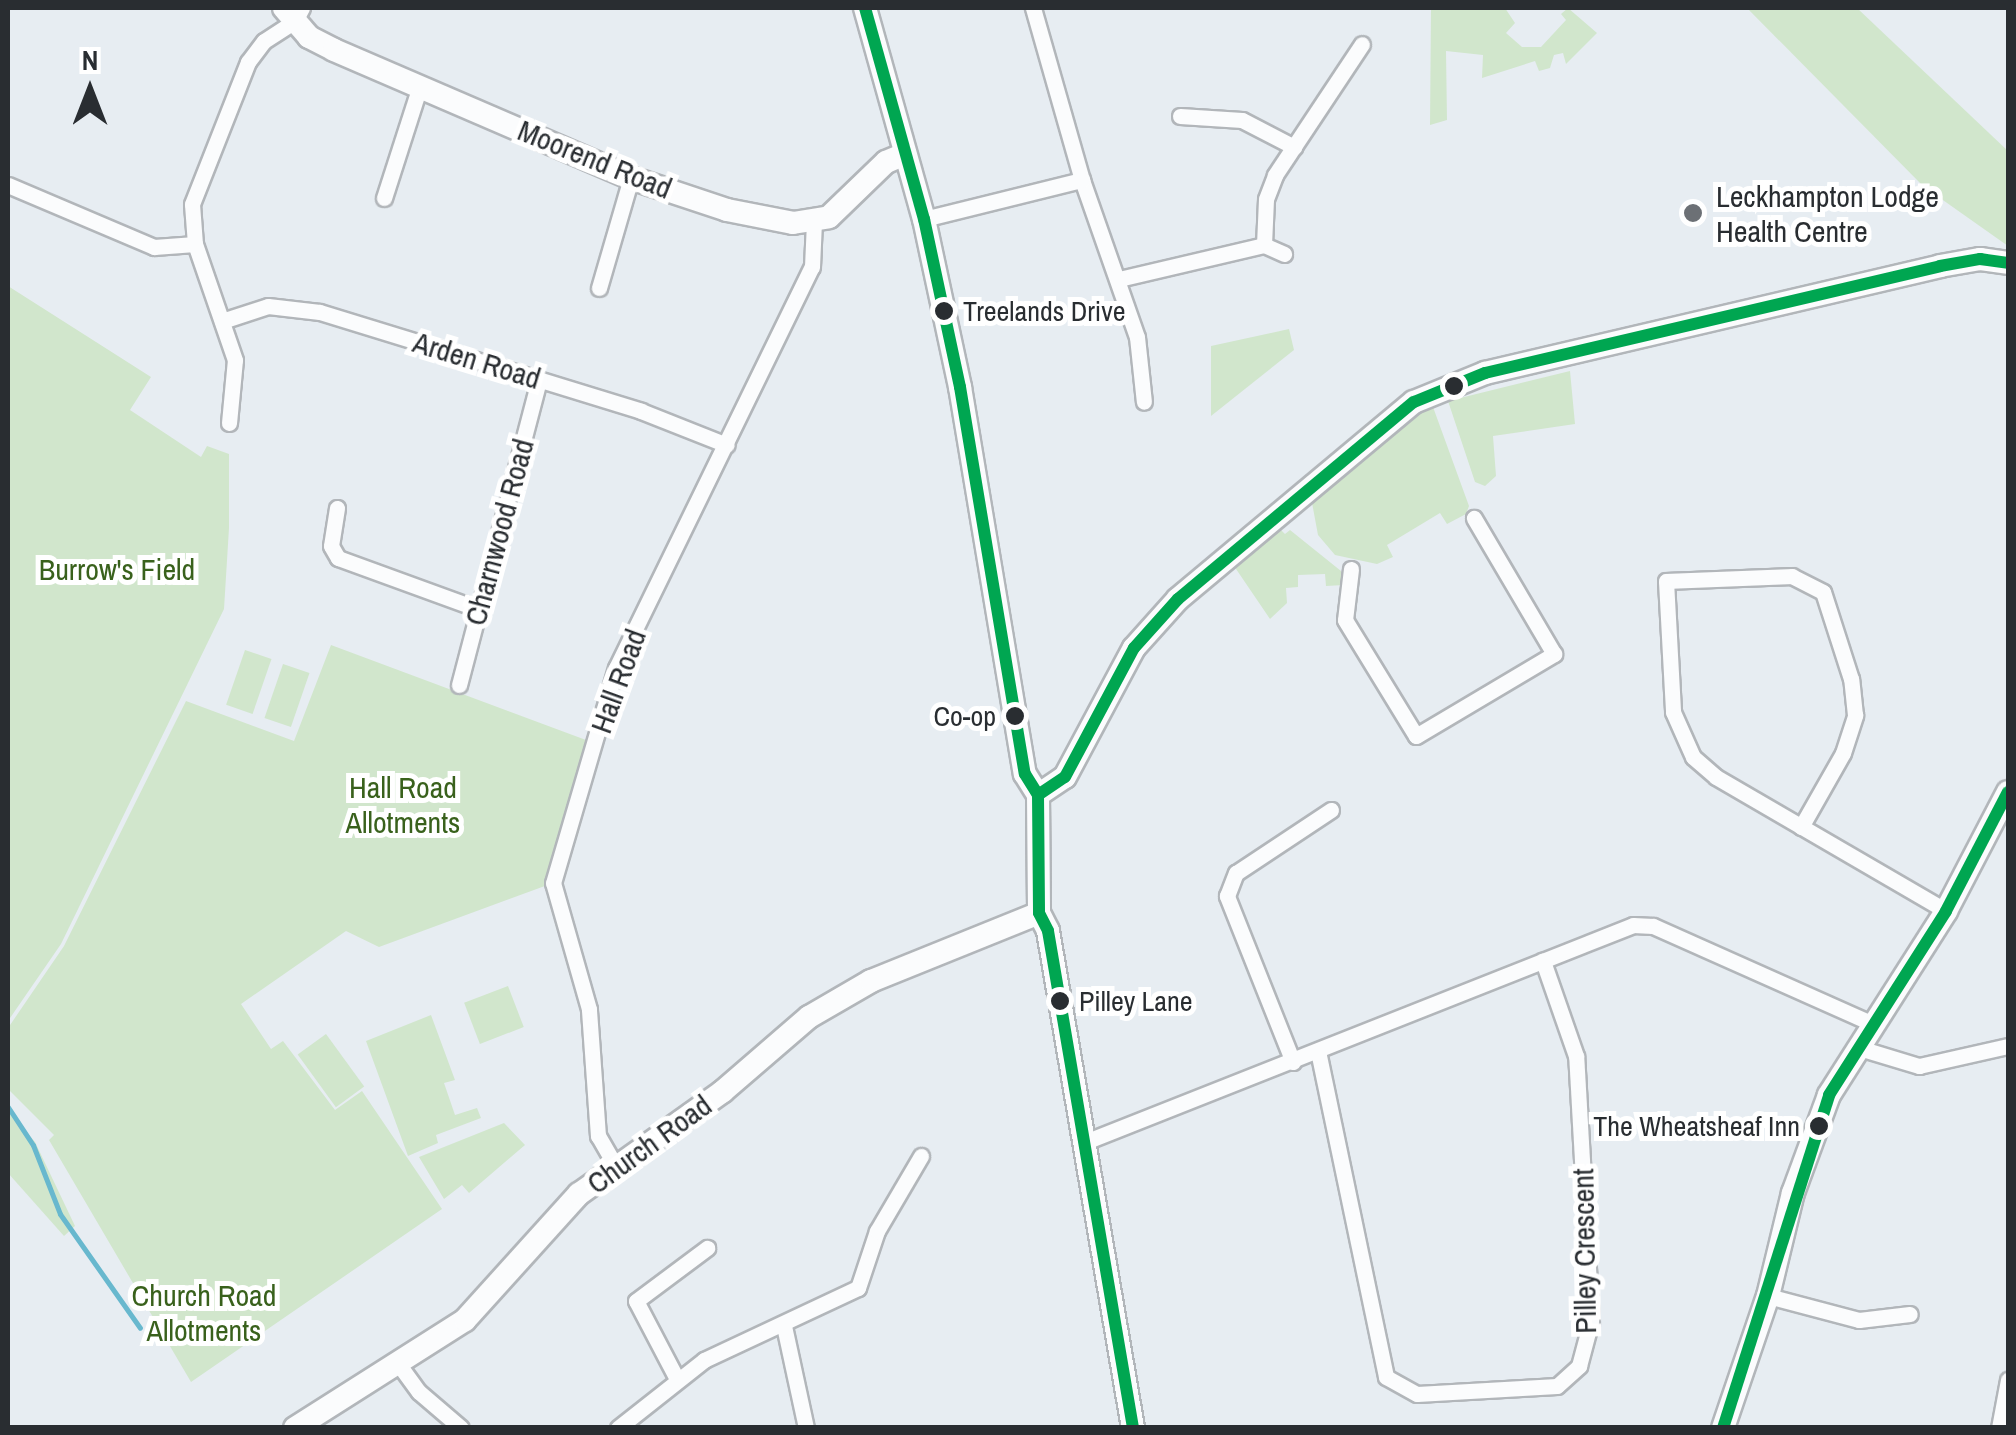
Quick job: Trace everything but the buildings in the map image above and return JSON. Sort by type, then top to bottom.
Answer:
[{"type":"street","points":[[865,8],[924,220],[960,387],[1026,774],[1038,795],[1038,913],[1048,930],[1133,1428]]},
{"type":"street","points":[[1033,8],[1082,180],[1137,337],[1144,402]]},
{"type":"street","points":[[229,422],[237,373],[195,244],[194,192],[219,122],[255,51],[294,12]]},
{"type":"street","name":"Moorend Road","points":[[294,12],[334,50],[631,178],[727,210],[814,221]]},
{"type":"street","points":[[1264,245],[1266,199],[1294,146],[1362,44]]},
{"type":"street","points":[[384,198],[420,86]]},
{"type":"street","points":[[1180,116],[1242,120],[1294,146]]},
{"type":"street","points":[[814,221],[849,203],[886,162],[905,154]]},
{"type":"street","points":[[599,288],[631,178]]},
{"type":"street","points":[[924,220],[1082,180]]},
{"type":"street","points":[[8,184],[154,247],[195,244]]},
{"type":"street","name":"Hall Road","points":[[615,1165],[598,1136],[588,1009],[553,883],[616,668],[812,267],[814,221]]},
{"type":"street","points":[[1119,280],[1264,245],[1284,254]]},
{"type":"street","points":[[1038,795],[1065,776],[1134,648],[1178,599],[1414,402],[1486,373],[1940,266],[1980,259],[2008,263]]},
{"type":"street","name":"Arden Road","points":[[222,321],[268,306],[297,306],[539,380],[727,445]]},
{"type":"street","name":"Charnwood Road","points":[[459,684],[539,380]]},
{"type":"street","points":[[337,508],[330,546],[338,558],[478,609]]},
{"type":"street","points":[[1351,570],[1345,620],[1416,736],[1554,654],[1474,518]]},
{"type":"street","points":[[1801,827],[1843,753],[1855,715],[1851,679],[1823,592],[1799,576],[1666,580],[1673,712],[1686,747],[1716,777],[1801,827],[1946,911]]},
{"type":"street","points":[[1723,1428],[1768,1296],[1812,1135],[1856,1047],[1946,911],[2008,792]]},
{"type":"street","points":[[1293,1062],[1227,896],[1236,873],[1331,810]]},
{"type":"street","name":"Church Road","points":[[295,1428],[465,1320],[579,1194],[722,1092],[842,996],[1038,913]]},
{"type":"street","points":[[1085,1142],[1624,927],[1653,926],[1871,1023]]},
{"type":"street","name":"Pilley Crescent","points":[[1318,1051],[1386,1377],[1417,1394],[1557,1386],[1579,1366],[1591,1321],[1576,1056],[1543,961]]},
{"type":"street","points":[[1856,1047],[1919,1066],[2008,1046]]},
{"type":"street","points":[[618,1428],[677,1379],[737,1342],[784,1326],[858,1288],[877,1231],[920,1156]]},
{"type":"street","points":[[677,1379],[636,1301],[707,1248]]},
{"type":"street","points":[[1768,1296],[1859,1320],[1910,1314]]},
{"type":"street","points":[[784,1326],[806,1428]]},
{"type":"street","points":[[397,1362],[461,1428]]},
{"type":"street","points":[[1999,1428],[2008,1380]]},
{"type":"green space","points":[[1431,8],[1505,8],[1515,23],[1506,33],[1522,47],[1541,47],[1566,20],[1561,14],[1568,8],[1597,33],[1566,64],[1563,53],[1554,55],[1550,68],[1539,71],[1535,61],[1482,78],[1483,55],[1446,51],[1447,120],[1430,125]]},
{"type":"green space","points":[[1747,8],[1857,8],[2008,151],[2008,246],[1923,186]]},
{"type":"green space","name":"Burrow's Field","points":[[8,286],[151,377],[130,410],[201,457],[207,446],[229,454],[229,528],[224,609],[61,944],[8,1021]]},
{"type":"green space","points":[[1289,329],[1294,350],[1211,416],[1211,346]]},
{"type":"green space","points":[[1570,371],[1575,424],[1493,436],[1496,476],[1485,486],[1475,482],[1448,401]]},
{"type":"green space","points":[[1433,407],[1469,506],[1466,514],[1447,524],[1440,513],[1387,545],[1393,557],[1377,564],[1335,555],[1318,535],[1310,492],[1402,414]]},
{"type":"green space","points":[[1278,527],[1285,534],[1290,530],[1341,571],[1344,585],[1326,586],[1325,574],[1298,575],[1298,587],[1286,588],[1287,603],[1270,619],[1234,566]]},
{"type":"green space","name":"Hall Road Allotments","points":[[331,645],[594,743],[553,883],[379,947],[346,931],[241,1004],[271,1049],[283,1041],[335,1110],[362,1091],[442,1209],[191,1382],[49,1140],[54,1135],[8,1089],[8,1028],[64,946],[186,701],[294,741]]},
{"type":"green space","points":[[245,650],[271,659],[253,714],[226,705]]},
{"type":"green space","points":[[283,664],[309,673],[291,727],[264,718]]},
{"type":"green space","points":[[508,986],[524,1027],[480,1044],[464,1003]]},
{"type":"green space","points":[[431,1015],[455,1080],[444,1083],[455,1115],[477,1108],[481,1118],[436,1135],[438,1143],[408,1156],[366,1041]]},
{"type":"green space","points":[[326,1034],[364,1087],[336,1107],[298,1055]]},
{"type":"green space","points":[[8,1111],[35,1142],[75,1226],[64,1236],[8,1173]]},
{"type":"green space","points":[[504,1123],[525,1145],[469,1193],[462,1185],[444,1199],[419,1157]]},
{"type":"waterway","points":[[8,1107],[33,1145],[60,1214],[140,1328]]},
{"type":"transit line","points":[[865,8],[924,219],[960,387],[1025,774],[1038,795],[1039,913],[1048,931],[1133,1428]]},
{"type":"transit line","points":[[1038,795],[1065,777],[1134,648],[1178,599],[1414,402],[1485,373],[1940,266],[1980,259],[2008,263]]},
{"type":"transit line","points":[[1723,1428],[1829,1095],[1946,911],[2008,792]]},
{"type":"place","name":"Leckhampton Lodge Health Centre","points":[[1693,213]]},
{"type":"place","name":"Treelands Drive","points":[[944,311]]},
{"type":"place","name":"Co-op","points":[[1015,716]]},
{"type":"place","name":"Pilley Lane","points":[[1060,1001]]},
{"type":"place","name":"The Wheatsheaf Inn","points":[[1819,1126]]},
{"type":"park label","name":"Church Road Allotments","points":[[204,1312]]}]
